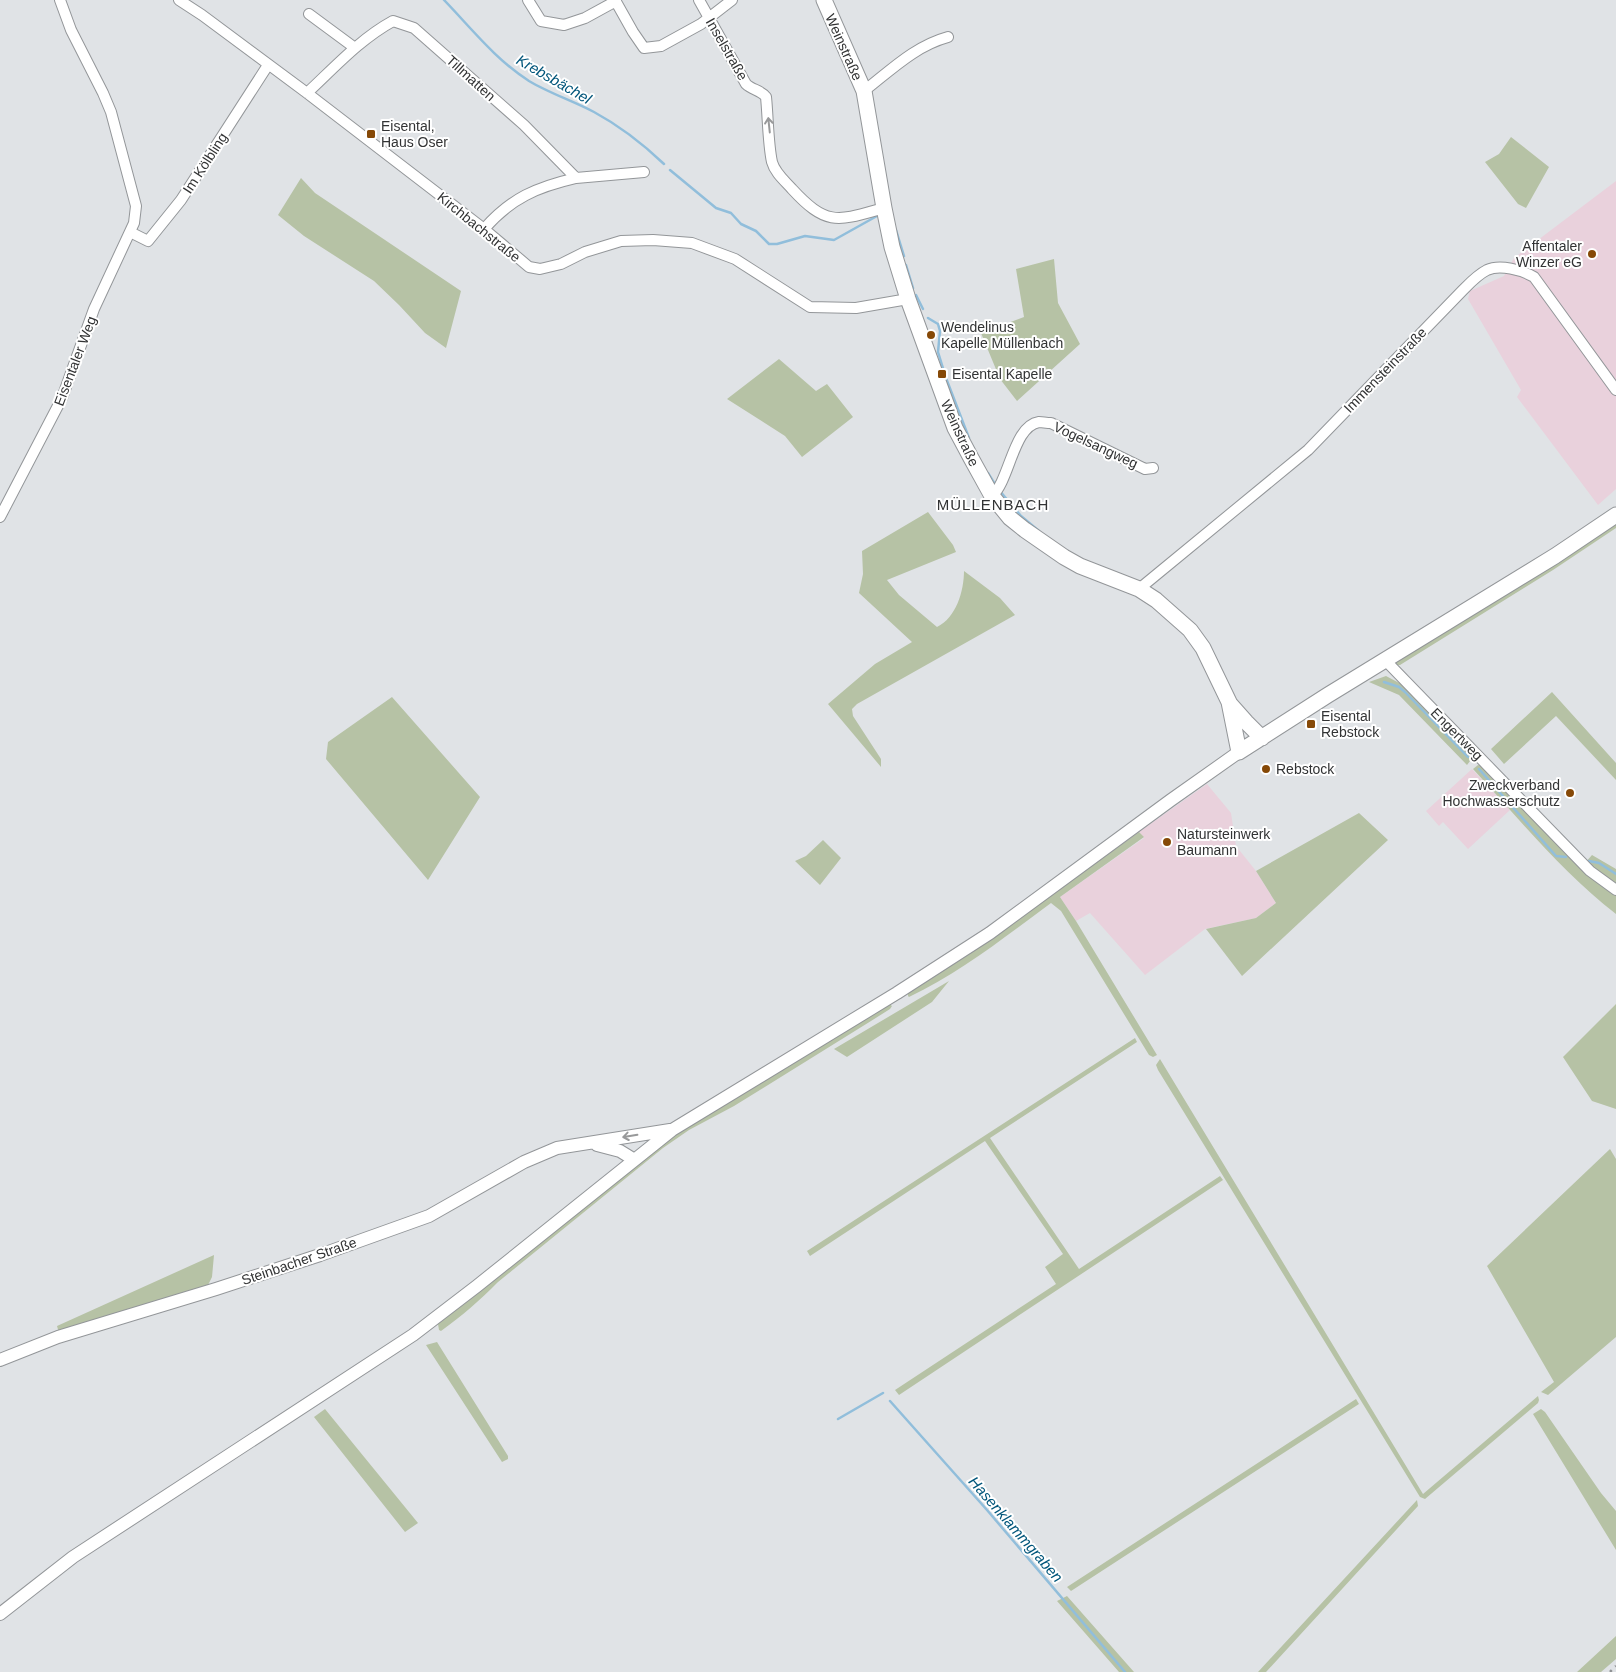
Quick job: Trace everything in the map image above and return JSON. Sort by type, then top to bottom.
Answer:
[{"type":"main road","name":"Weinstraße","points":[[824,0],[864,91],[892,247],[908,299],[955,428],[996,492],[1010,518],[1064,557],[1080,566],[1139,589],[1156,600],[1190,630],[1215,670],[1229,702],[1239,752]]},
{"type":"main road","points":[[1239,752],[1555,556],[1616,515]]},
{"type":"main road","name":"Weinstraße","points":[[1229,702],[1262,738]]},
{"type":"street","name":"Eisentaler Weg","points":[[0,516],[62,398],[91,317],[136,215],[136,206],[111,112],[103,92],[71,30],[60,0]]},
{"type":"street","name":"Kirchbachstraße","points":[[180,0],[307,93],[484,229],[529,267],[540,270],[561,264],[585,252],[621,241],[653,240],[692,243],[735,259],[810,307],[856,308],[908,299]]},
{"type":"street","points":[[528,0],[541,21],[564,25],[584,18],[616,0],[644,48],[661,46],[709,18],[732,0]]},
{"type":"street","name":"Inselstraße","points":[[699,0],[746,84],[750,88],[763,93],[766,97],[772,163],[777,172],[815,212],[847,219],[884,208]]},
{"type":"street","points":[[309,14],[355,48]]},
{"type":"street","name":"Tillmatten","points":[[307,93],[355,48],[378,29],[393,21],[414,28],[524,125],[576,178]]},
{"type":"street","points":[[864,91],[911,54],[936,40],[948,37]]},
{"type":"street","name":"Im Kölbling","points":[[130,232],[148,241],[181,200],[268,65]]},
{"type":"street","points":[[484,229],[496,215],[525,195],[548,184],[576,178],[644,172]]},
{"type":"street","name":"Immensteinstraße","points":[[1139,589],[1308,450],[1462,291],[1479,275],[1489,269],[1503,268],[1525,272],[1534,277],[1616,390]]},
{"type":"street","name":"Vogelsangweg","points":[[996,492],[1022,435],[1029,427],[1038,422],[1051,423],[1145,469],[1153,468]]},
{"type":"street","name":"Engertweg","points":[[1386,660],[1590,872],[1616,890]]},
{"type":"street","points":[[0,1614],[73,1558],[413,1335],[672,1130],[897,993],[990,933],[1239,752]]},
{"type":"street","name":"Steinbacher Straße","points":[[0,1360],[58,1337],[216,1289],[421,1219],[524,1162],[557,1148],[672,1130]]},
{"type":"street","name":"Steinbacher Straße","points":[[589,1144],[620,1151],[633,1159]]},
{"type":"shaded area","points":[[1616,181],[1616,489],[1598,505],[1517,397],[1521,390],[1468,299],[1470,291],[1504,276],[1514,258]]},
{"type":"shaded area","points":[[1472,769],[1510,810],[1468,849],[1443,822],[1439,826],[1426,811]]},
{"type":"shaded area","points":[[1207,784],[1231,813],[1236,846],[1256,871],[1276,903],[1256,918],[1205,929],[1145,975],[1090,913],[1076,921],[1060,897],[1144,838],[1139,832]]},
{"type":"green space","points":[[1511,137],[1549,167],[1526,208],[1518,204],[1485,162],[1499,154]]},
{"type":"green space","points":[[301,178],[315,193],[461,291],[446,348],[425,333],[374,281],[304,236],[278,215]]},
{"type":"green space","points":[[1054,259],[1058,303],[1080,344],[1017,401],[1000,379],[981,333],[1024,317],[1016,269]]},
{"type":"green space","points":[[779,359],[816,391],[827,384],[853,417],[802,457],[785,436],[727,399]]},
{"type":"green space","points":[[928,512],[953,545],[956,552],[887,580],[899,595],[937,627],[944,623],[958,603],[964,571],[1000,598],[1015,615],[857,704],[852,709],[853,716],[881,759],[881,767],[828,704],[875,664],[912,642],[859,593],[863,574],[862,551]]},
{"type":"green space","points":[[1616,523],[1616,528],[1553,570],[1400,665],[1395,663],[1396,660],[1575,551]]},
{"type":"green space","points":[[1386,676],[1403,685],[1473,757],[1467,765],[1399,695],[1369,682]]},
{"type":"green space","points":[[1552,692],[1616,763],[1616,780],[1556,716],[1504,764],[1491,749]]},
{"type":"green space","points":[[392,697],[480,797],[428,880],[326,759],[328,742]]},
{"type":"green space","points":[[1478,765],[1483,766],[1616,895],[1616,914],[1559,863],[1473,769]]},
{"type":"green space","points":[[1359,813],[1388,840],[1242,976],[1206,929],[1256,918],[1276,903],[1256,871]]},
{"type":"green space","points":[[1139,832],[1144,837],[1060,897],[1157,1055],[1153,1057],[1149,1055],[1061,911],[1051,903],[1000,941],[946,977],[908,996],[908,992],[1029,911]]},
{"type":"green space","points":[[823,840],[841,858],[820,885],[795,861],[806,856]]},
{"type":"green space","points":[[1592,855],[1616,869],[1616,887],[1585,863]]},
{"type":"green space","points":[[949,981],[932,1002],[847,1057],[834,1049]]},
{"type":"green space","points":[[888,1003],[892,1006],[890,1009],[734,1106],[689,1130],[663,1148],[498,1282],[464,1314],[441,1331],[439,1330],[438,1324],[665,1140]]},
{"type":"green space","points":[[1616,1004],[1616,1109],[1592,1101],[1563,1057]]},
{"type":"green space","points":[[1135,1038],[1137,1042],[990,1138],[1079,1269],[1220,1176],[1223,1180],[899,1395],[895,1390],[1056,1284],[1045,1267],[1063,1254],[985,1141],[810,1256],[807,1251]]},
{"type":"green space","points":[[1160,1059],[1423,1494],[1538,1396],[1538,1403],[1425,1499],[1420,1497],[1158,1070],[1156,1065]]},
{"type":"green space","points":[[1610,1149],[1616,1159],[1616,1337],[1548,1395],[1541,1392],[1554,1382],[1487,1266]]},
{"type":"green space","points":[[214,1255],[212,1277],[207,1287],[59,1333],[57,1326]]},
{"type":"green space","points":[[437,1342],[508,1456],[508,1459],[502,1462],[426,1345]]},
{"type":"green space","points":[[1356,1399],[1359,1404],[1071,1591],[1067,1587]]},
{"type":"green space","points":[[325,1409],[418,1523],[405,1532],[314,1417]]},
{"type":"green space","points":[[1541,1409],[1616,1511],[1616,1550],[1533,1414]]},
{"type":"green space","points":[[1417,1500],[1418,1506],[1266,1672],[1258,1672]]},
{"type":"green space","points":[[1067,1596],[1134,1672],[1119,1672],[1057,1601]]},
{"type":"green space","points":[[1616,1636],[1616,1659],[1601,1672],[1577,1672]]},
{"type":"waterway","name":"Krebsbächel","points":[[444,0],[484,43],[517,73],[529,81],[613,123],[664,164]]},
{"type":"waterway","name":"Krebsbächel","points":[[670,170],[716,208],[731,213],[741,224],[756,231],[769,244],[777,244],[805,236],[834,240],[877,216]]},
{"type":"waterway","name":"Krebsbächel","points":[[896,230],[904,256]]},
{"type":"waterway","name":"Krebsbächel","points":[[906,265],[913,288]]},
{"type":"waterway","name":"Krebsbächel","points":[[916,295],[923,309]]},
{"type":"waterway","name":"Krebsbächel","points":[[928,318],[938,324],[940,331],[938,352],[969,438]]},
{"type":"waterway","name":"Krebsbächel","points":[[988,473],[996,486]]},
{"type":"waterway","name":"Krebsbächel","points":[[999,490],[1021,516],[1039,531]]},
{"type":"waterway","points":[[1384,682],[1399,687],[1405,692],[1468,757]]},
{"type":"waterway","points":[[1479,769],[1556,856],[1566,857]]},
{"type":"waterway","points":[[1589,861],[1599,863],[1616,874]]},
{"type":"waterway","name":"Hasenklammgraben","points":[[838,1419],[883,1393]]},
{"type":"waterway","name":"Hasenklammgraben","points":[[890,1401],[987,1510],[1125,1672]]},
{"type":"railway","points":[[1610,1672],[1616,1666]]},
{"type":"place","name":"Eisental, Haus Oser","points":[[371,134]]},
{"type":"place","name":"Affentaler Winzer eG","points":[[1592,254]]},
{"type":"place","name":"Wendelinus Kapelle Müllenbach","points":[[931,335]]},
{"type":"place","name":"Eisental Kapelle","points":[[942,374]]},
{"type":"place","name":"Eisental Rebstock","points":[[1311,724]]},
{"type":"place","name":"Rebstock","points":[[1266,769]]},
{"type":"place","name":"Zweckverband Hochwasserschutz","points":[[1570,793]]},
{"type":"place","name":"Natursteinwerk Baumann","points":[[1167,842]]},
{"type":"district","name":"MÜLLENBACH","points":[[993,504]]}]
